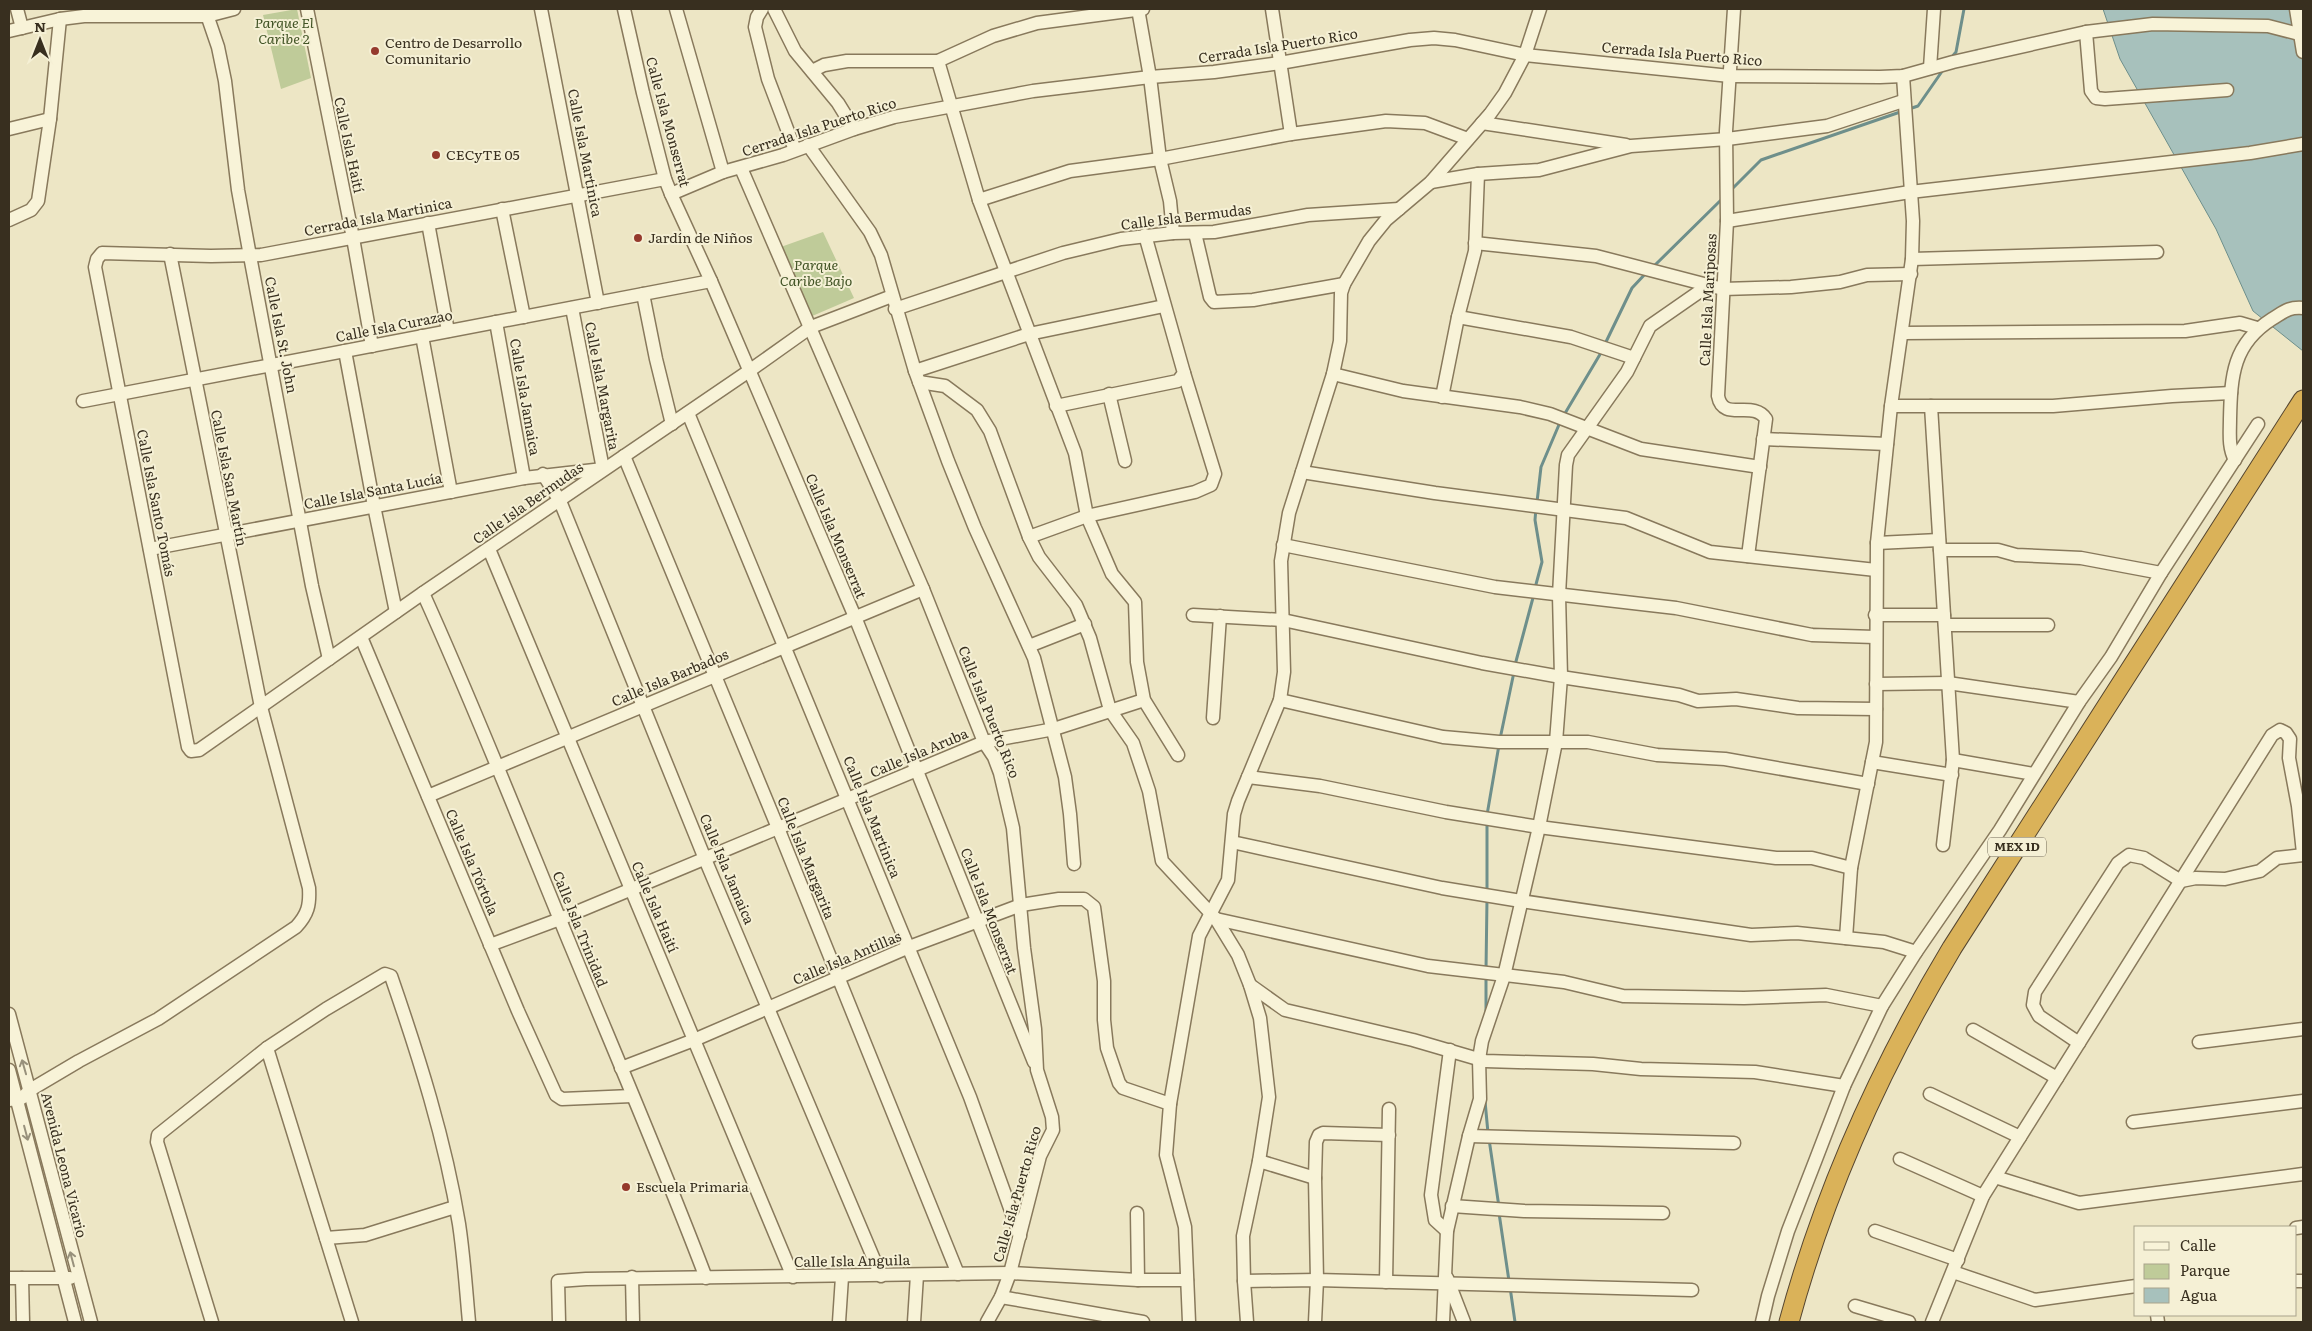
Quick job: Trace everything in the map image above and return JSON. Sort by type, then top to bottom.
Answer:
[{"type":"highway","name":"MEX 1D","points":[[1789,1322],[1810,1251],[1835,1181],[1877,1085],[1909,1023],[1952,948],[2303,400]]},
{"type":"street","points":[[17,9],[22,28]]},
{"type":"street","points":[[9,31],[60,19],[114,12],[206,12],[234,9]]},
{"type":"street","name":"Calle Isla Haití","points":[[307,9],[353,238],[372,346]]},
{"type":"street","name":"Calle Isla Martinica","points":[[541,9],[598,303]]},
{"type":"street","name":"Calle Isla Monserrat","points":[[624,9],[665,179],[711,281],[855,617],[978,921],[993,965],[1038,1070]]},
{"type":"street","points":[[676,9],[723,172]]},
{"type":"street","points":[[762,9],[757,17],[755,27],[768,80],[795,150]]},
{"type":"street","points":[[774,9],[795,51],[838,103],[854,129]]},
{"type":"street","points":[[812,71],[824,65],[847,61],[938,61],[993,36],[1038,23],[1139,9],[1160,159],[1170,201],[1173,232]]},
{"type":"street","points":[[1272,9],[1291,134]]},
{"type":"street","points":[[1189,1322],[1185,1227],[1166,1155],[1170,1104],[1199,936],[1214,917],[1228,880],[1231,869],[1234,814],[1280,700],[1284,672],[1281,561],[1289,513],[1334,374],[1340,341],[1344,284],[1369,241],[1386,220],[1432,182],[1505,93],[1525,55],[1540,9]]},
{"type":"street","name":"Calle Isla Mariposas","points":[[1734,9],[1727,138],[1727,221],[1718,396],[1720,404],[1725,409],[1756,411],[1766,419],[1748,556]]},
{"type":"street","points":[[1930,68],[1934,9]]},
{"type":"street","points":[[2296,9],[2303,52]]},
{"type":"street","name":"Calle Isla St. John","points":[[206,12],[218,47],[225,81],[238,190],[312,586],[329,659]]},
{"type":"street","points":[[9,220],[31,210],[38,201],[50,119],[60,19]]},
{"type":"street","name":"Cerrada Isla Puerto Rico","points":[[671,194],[723,172],[741,168],[894,117],[1033,90],[1214,72],[1280,63],[1410,40],[1434,38],[1455,40],[1525,55],[1730,76],[1903,76],[2086,32],[2153,24],[2268,26],[2301,35]]},
{"type":"street","points":[[2086,32],[2091,91],[2096,98],[2106,100],[2228,90]]},
{"type":"street","points":[[938,61],[978,200],[1075,453],[1087,516],[1112,574],[1135,602],[1137,662],[1144,700],[1178,755]]},
{"type":"street","points":[[1846,938],[1851,868],[1876,742],[1875,616],[1877,542],[1891,406],[1903,333],[1912,259],[1913,221],[1903,101],[1903,76]]},
{"type":"street","points":[[1432,182],[1478,174],[1539,170],[1631,146],[1727,138],[1827,126],[1903,101]]},
{"type":"street","points":[[9,129],[50,119]]},
{"type":"street","points":[[978,200],[1070,171],[1160,159],[1291,134],[1386,120],[1410,121],[1439,127],[1468,138]]},
{"type":"street","points":[[1482,123],[1631,146]]},
{"type":"street","points":[[1727,221],[1910,192],[2250,153],[2303,144]]},
{"type":"street","points":[[808,145],[870,232],[881,255],[895,309],[917,377],[975,528],[1034,658],[1054,729],[1070,814],[1074,864]]},
{"type":"street","name":"Calle Isla Puerto Rico","points":[[741,168],[923,589],[984,742],[994,757],[1000,773],[1013,828],[1038,1070],[1054,1130],[1040,1156],[1010,1273],[1001,1297],[987,1322]]},
{"type":"street","points":[[1442,398],[1475,243],[1478,174]]},
{"type":"street","name":"Cerrada Isla Martinica","points":[[97,259],[102,253],[250,256],[665,179]]},
{"type":"street","points":[[502,209],[524,317]]},
{"type":"street","name":"Calle Isla Bermudas","points":[[895,309],[1063,253],[1145,235],[1173,232],[1214,232],[1308,215],[1399,209]]},
{"type":"street","points":[[428,223],[448,331]]},
{"type":"street","points":[[1195,233],[1210,297],[1214,302],[1253,300],[1344,284]]},
{"type":"street","points":[[1029,537],[1087,516],[1195,492],[1211,485],[1215,474],[1164,306],[1145,235]]},
{"type":"street","points":[[1475,243],[1596,256],[1724,289],[1791,287],[1840,282],[1868,275],[1911,274]]},
{"type":"street","points":[[1912,259],[2157,252]]},
{"type":"street","name":"Calle Isla San Martín","points":[[13,1100],[22,1098],[30,1090],[79,1061],[158,1019],[296,927],[306,917],[310,903],[309,888],[261,707],[170,254]]},
{"type":"street","name":"Calle Isla Santo Tomás","points":[[97,259],[96,266],[120,394],[188,746],[191,751]]},
{"type":"street","name":"Calle Isla Curazao","points":[[83,401],[711,281]]},
{"type":"street","points":[[1443,1322],[1447,1231],[1469,1136],[1480,1099],[1479,1059],[1482,1042],[1504,976],[1539,827],[1556,742],[1561,677],[1559,595],[1568,455],[1627,372],[1650,326],[1709,285]]},
{"type":"street","points":[[643,294],[672,424]]},
{"type":"street","name":"Calle Isla Bermudas","points":[[191,751],[199,750],[423,593],[811,327],[892,296]]},
{"type":"street","points":[[917,377],[1029,334],[1164,306]]},
{"type":"street","points":[[2235,460],[2230,447],[2230,393],[2236,362],[2244,344],[2258,328],[2291,307],[2303,308]]},
{"type":"street","name":"Calle Isla Margarita","points":[[572,308],[603,469]]},
{"type":"street","points":[[1458,317],[1571,337],[1634,358]]},
{"type":"street","name":"Calle Isla Jamaica","points":[[496,322],[524,478]]},
{"type":"street","points":[[1903,333],[2185,331],[2240,323],[2258,328]]},
{"type":"street","points":[[422,336],[451,492]]},
{"type":"street","points":[[346,351],[374,506],[396,612]]},
{"type":"street","points":[[1056,406],[1178,381],[1184,373]]},
{"type":"street","points":[[1334,374],[1382,387],[1442,398],[1520,407],[1588,427],[1641,449],[1760,467]]},
{"type":"street","points":[[917,377],[945,386],[977,410],[990,432],[1038,557],[1069,594],[1085,624],[1110,710],[1133,743],[1149,791],[1162,862],[1214,917],[1238,955],[1250,985],[1260,1018],[1269,1097],[1259,1161],[1243,1236],[1247,1322]]},
{"type":"street","points":[[1891,406],[2053,406],[2230,393]]},
{"type":"street","points":[[1109,394],[1125,461]]},
{"type":"street","points":[[1931,406],[1953,760],[1943,845]]},
{"type":"street","name":"Calle Isla Martinica","points":[[688,413],[910,948],[937,1021],[970,1096],[1020,1236]]},
{"type":"street","points":[[1762,1322],[1788,1231],[1844,1086],[1882,1006],[1916,952],[2000,830],[2079,702],[2111,657],[2161,573],[2258,424]]},
{"type":"street","points":[[1763,439],[1887,444]]},
{"type":"street","name":"Calle Isla Margarita","points":[[624,456],[716,676],[958,1274]]},
{"type":"street","name":"Calle Isla Santa Lucía","points":[[150,549],[543,474],[603,469]]},
{"type":"street","points":[[1302,472],[1435,493],[1626,518],[1710,552],[1876,570]]},
{"type":"street","name":"Calle Isla Jamaica","points":[[543,474],[560,500],[706,859],[881,1276]]},
{"type":"street","points":[[1877,542],[1998,550],[2016,556],[2081,558],[2161,573]]},
{"type":"street","points":[[1284,545],[1495,587],[1676,608],[1812,635],[1875,637]]},
{"type":"street","name":"Calle Isla Haití","points":[[489,549],[793,1277]]},
{"type":"street","name":"Calle Isla Barbados","points":[[428,796],[923,589]]},
{"type":"street","name":"Calle Isla Trinidad","points":[[423,593],[498,766],[632,1096],[666,1172],[706,1278]]},
{"type":"street","points":[[1193,614],[1283,620],[1482,663],[1679,695],[1698,701],[1736,699],[1798,708],[1876,709]]},
{"type":"street","points":[[1213,718],[1220,616]]},
{"type":"street","points":[[1875,616],[2048,625]]},
{"type":"street","points":[[1029,646],[1085,624]]},
{"type":"street","name":"Calle Isla Tórtola","points":[[360,637],[490,945],[558,1098],[632,1096]]},
{"type":"street","points":[[1876,684],[1948,683],[2079,702]]},
{"type":"street","name":"Calle Isla Aruba","points":[[490,945],[631,890],[984,742],[1054,729],[1144,700]]},
{"type":"street","points":[[1280,700],[1443,737],[1500,742],[1588,742],[1657,755],[1725,759],[1868,784]]},
{"type":"street","points":[[1932,1322],[1983,1196],[1995,1176],[2020,1137],[2181,881],[2272,735],[2280,730],[2286,733],[2290,739],[2289,758],[2298,806],[2303,854],[2277,858],[2260,871],[2225,879],[2196,878],[2181,881],[2144,858],[2129,855],[2118,863],[2035,992],[2033,1005],[2039,1016],[2079,1043]]},
{"type":"street","points":[[1953,760],[2034,774]]},
{"type":"street","points":[[1872,762],[1952,775]]},
{"type":"street","points":[[1248,776],[1320,786],[1446,812],[1539,827],[1776,858],[1812,858],[1851,868]]},
{"type":"street","points":[[1232,842],[1442,888],[1521,901],[1751,935],[1797,933],[1884,942],[1916,952]]},
{"type":"street","name":"Calle Isla Antillas","points":[[621,1068],[694,1040],[838,977],[1021,905],[1059,899],[1084,899],[1094,907],[1100,946],[1107,1048],[1118,1084],[1123,1088],[1170,1104]]},
{"type":"street","points":[[1214,917],[1428,966],[1564,982],[1623,996],[1744,998],[1826,995],[1882,1006]]},
{"type":"street","points":[[212,1322],[156,1142],[158,1134],[267,1048],[326,1009],[385,974],[391,976],[414,1041],[438,1126],[456,1207],[469,1322]]},
{"type":"street","points":[[1250,985],[1285,1010],[1450,1050],[1486,1061],[1593,1064],[1641,1069],[1755,1072],[1844,1086]]},
{"type":"street","name":"Avenida Leona Vicario","points":[[9,1014],[77,1277],[91,1322]]},
{"type":"street","points":[[2199,1042],[2303,1029]]},
{"type":"street","points":[[1973,1030],[2057,1078]]},
{"type":"street","points":[[267,1048],[352,1322]]},
{"type":"street","points":[[1447,1231],[1435,1220],[1431,1195],[1450,1050]]},
{"type":"street","name":"Avenida Leona Vicario","points":[[9,1070],[13,1100],[75,1322]]},
{"type":"street","points":[[1930,1094],[2020,1137]]},
{"type":"street","points":[[2133,1122],[2303,1100]]},
{"type":"street","points":[[1386,1282],[1389,1109]]},
{"type":"street","points":[[1315,1322],[1317,1280],[1316,1142],[1319,1135],[1323,1133],[1389,1135]]},
{"type":"street","points":[[1469,1136],[1734,1144]]},
{"type":"street","points":[[1900,1159],[1983,1196]]},
{"type":"street","points":[[1259,1161],[1315,1178]]},
{"type":"street","points":[[1995,1176],[2080,1203],[2303,1174]]},
{"type":"street","points":[[1452,1206],[1524,1211],[1662,1213]]},
{"type":"street","points":[[326,1238],[365,1235],[456,1207]]},
{"type":"street","points":[[1137,1213],[1138,1280]]},
{"type":"street","points":[[1875,1231],[1958,1260]]},
{"type":"street","points":[[1953,1272],[2035,1300],[2134,1286]]},
{"type":"street","name":"Calle Isla Anguila","points":[[559,1322],[558,1281],[632,1277],[842,1277],[1010,1273],[1138,1280],[1187,1280]]},
{"type":"street","points":[[914,1322],[918,1276]]},
{"type":"street","points":[[9,1278],[77,1277]]},
{"type":"street","points":[[632,1277],[633,1322]]},
{"type":"street","points":[[839,1322],[842,1277]]},
{"type":"street","points":[[22,1278],[24,1322]]},
{"type":"street","points":[[1244,1281],[1317,1280],[1386,1282],[1446,1280],[1692,1290]]},
{"type":"street","points":[[1446,1280],[1464,1322]]},
{"type":"street","points":[[1001,1297],[1096,1318],[1143,1322]]},
{"type":"street","points":[[1855,1306],[1909,1322]]},
{"type":"green space","name":"Parque El Caribe 2","points":[[297,9],[311,78],[281,89],[263,15]]},
{"type":"green space","name":"Parque Caribe Bajo","points":[[823,232],[854,298],[810,317],[778,248]]},
{"type":"water","points":[[2103,9],[2303,9],[2303,351],[2253,311],[2216,229],[2120,59]]},
{"type":"waterway","points":[[1951,58],[1956,52],[1964,9]]},
{"type":"waterway","points":[[1909,109],[1918,106],[1943,70]]},
{"type":"waterway","points":[[1730,191],[1761,160],[1903,111]]},
{"type":"waterway","points":[[1652,268],[1722,199]]},
{"type":"waterway","points":[[1604,346],[1632,288],[1647,272]]},
{"type":"waterway","points":[[1564,415],[1602,351]]},
{"type":"waterway","points":[[1537,502],[1541,467],[1561,420]]},
{"type":"waterway","points":[[1535,588],[1542,562],[1535,520],[1536,508]]},
{"type":"waterway","points":[[1515,665],[1534,594]]},
{"type":"waterway","points":[[1500,739],[1514,672]]},
{"type":"waterway","points":[[1487,815],[1499,745]]},
{"type":"waterway","points":[[1487,821],[1487,893]]},
{"type":"waterway","points":[[1486,970],[1487,899]]},
{"type":"waterway","points":[[1486,976],[1486,1013]]},
{"type":"waterway","points":[[1485,1101],[1488,1133]]},
{"type":"waterway","points":[[1489,1139],[1499,1207]]},
{"type":"waterway","points":[[1499,1213],[1509,1281]]},
{"type":"waterway","points":[[1510,1287],[1515,1322]]},
{"type":"place","name":"Centro de Desarrollo Comunitario","points":[[375,51]]},
{"type":"place","name":"CECyTE 05","points":[[436,155]]},
{"type":"place","name":"Jardín de Niños","points":[[638,238]]},
{"type":"place","name":"Escuela Primaria","points":[[626,1187]]}]
